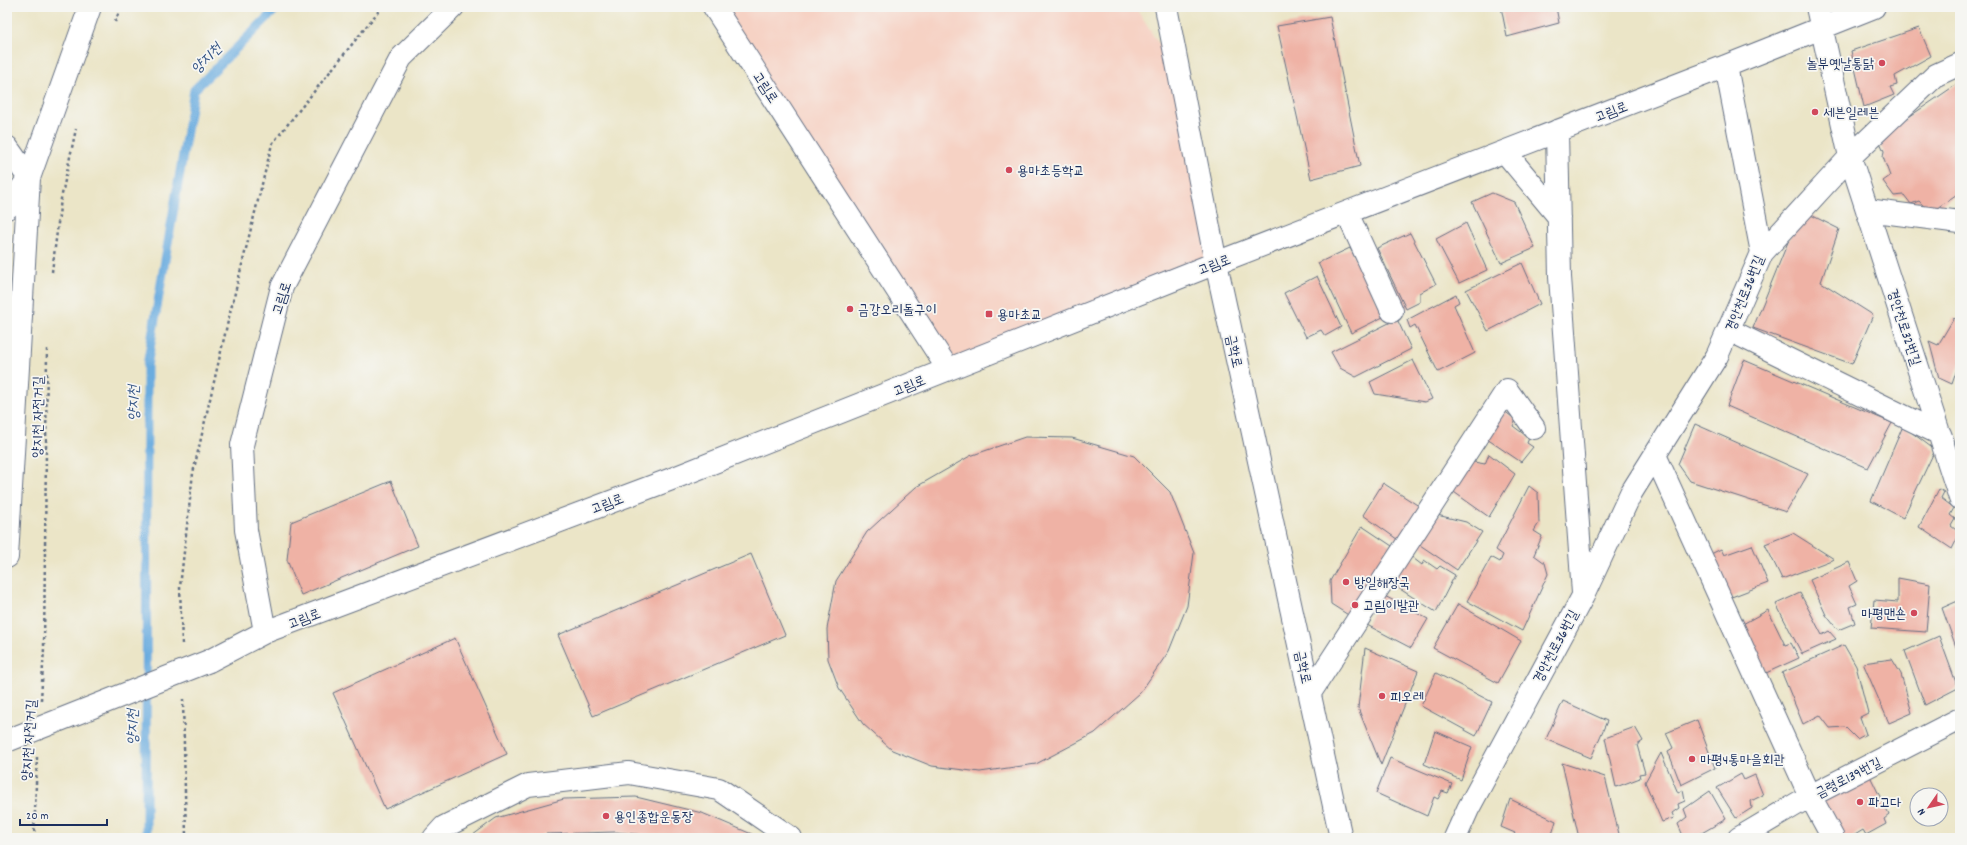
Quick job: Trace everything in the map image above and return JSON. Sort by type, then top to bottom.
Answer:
[{"type":"street","points":[[7,557],[9,493],[29,178],[90,7]]},
{"type":"street","name":"고림로","points":[[265,632],[246,530],[242,444],[282,287],[401,58],[453,7]]},
{"type":"street","name":"고림로","points":[[714,7],[948,369]]},
{"type":"street","name":"금학로","points":[[1166,7],[1216,263],[1341,838]]},
{"type":"street","name":"경안천로32번길","points":[[1817,7],[1823,28],[1850,156],[1960,498]]},
{"type":"street","name":"고림로","points":[[8,741],[209,661],[265,632],[669,480],[1216,263],[1505,152],[1874,7]]},
{"type":"street","points":[[1762,253],[1850,156],[1936,75],[1960,64]]},
{"type":"street","name":"경안천로36번길","points":[[1455,838],[1468,809],[1583,596],[1631,493],[1717,356],[1762,253],[1726,66]]},
{"type":"street","points":[[1557,131],[1560,277],[1583,596]]},
{"type":"street","points":[[7,147],[29,178]]},
{"type":"street","points":[[1505,152],[1559,217]]},
{"type":"street","points":[[7,208],[29,178]]},
{"type":"street","points":[[1867,210],[1960,222]]},
{"type":"street","points":[[1347,213],[1392,311]]},
{"type":"street","points":[[1728,330],[1940,434],[1944,445]]},
{"type":"street","name":"금학로","points":[[1310,694],[1507,390],[1534,428]]},
{"type":"street","points":[[1655,455],[1810,796],[1833,838]]},
{"type":"street","name":"금령로139번길","points":[[1739,838],[1810,796],[1960,719]]},
{"type":"street","points":[[434,838],[444,827],[528,785],[629,773],[719,789],[791,838]]},
{"type":"path","points":[[112,28],[121,7]]},
{"type":"path","points":[[52,275],[61,199],[78,121]]},
{"type":"path","name":"양지천 자전거길","points":[[41,702],[44,648],[48,346]]},
{"type":"path","name":"양지천 자전거길","points":[[34,838],[38,756]]},
{"type":"shaded area","name":"용마초등학교","points":[[714,7],[1135,7],[1180,77],[1216,263],[948,369]]},
{"type":"building","points":[[1501,7],[1556,7],[1559,23],[1507,37]]},
{"type":"building","points":[[1330,17],[1360,166],[1311,179],[1277,26]]},
{"type":"building","points":[[1919,28],[1931,56],[1895,76],[1897,85],[1890,87],[1894,95],[1864,107],[1851,51]]},
{"type":"building","points":[[1960,82],[1960,192],[1930,213],[1919,201],[1911,204],[1904,195],[1894,196],[1883,181],[1890,176],[1883,157],[1884,151],[1878,138]]},
{"type":"building","points":[[1492,193],[1514,202],[1535,248],[1501,263],[1472,202]]},
{"type":"building","points":[[1801,210],[1839,229],[1821,282],[1873,315],[1852,364],[1753,328]]},
{"type":"building","points":[[1466,223],[1487,270],[1459,283],[1436,239]]},
{"type":"building","points":[[1410,233],[1436,284],[1420,293],[1420,302],[1406,309],[1377,248]]},
{"type":"building","points":[[1350,248],[1385,316],[1351,333],[1318,263]]},
{"type":"building","points":[[1522,263],[1540,304],[1488,331],[1466,290]]},
{"type":"building","points":[[1317,276],[1341,327],[1325,336],[1321,330],[1306,337],[1284,293]]},
{"type":"building","points":[[1456,294],[1459,302],[1454,305],[1475,353],[1438,372],[1415,325],[1410,328],[1407,320]]},
{"type":"building","points":[[1954,318],[1960,323],[1960,361],[1952,384],[1939,378],[1929,341],[1938,345]]},
{"type":"building","points":[[1397,319],[1411,349],[1356,377],[1340,368],[1331,352]]},
{"type":"building","points":[[1413,360],[1432,399],[1425,402],[1375,394],[1370,382]]},
{"type":"building","points":[[1744,360],[1892,423],[1868,468],[1727,406]]},
{"type":"building","points":[[1503,410],[1516,420],[1513,426],[1529,438],[1527,443],[1533,447],[1521,462],[1484,437]]},
{"type":"building","points":[[1695,424],[1808,474],[1786,512],[1690,481],[1678,464]]},
{"type":"building","points":[[1903,426],[1935,450],[1903,518],[1871,501]]},
{"type":"building","points":[[1025,437],[1072,438],[1134,456],[1170,492],[1194,553],[1187,606],[1169,651],[1140,693],[1095,733],[1036,764],[980,772],[932,766],[892,750],[863,724],[839,688],[828,659],[827,629],[836,581],[867,532],[916,487],[970,456]]},
{"type":"building","points":[[1489,454],[1515,474],[1489,517],[1451,490],[1468,461],[1485,464]]},
{"type":"building","points":[[391,481],[418,546],[301,595],[287,560],[291,522]]},
{"type":"building","points":[[1383,483],[1425,510],[1401,542],[1363,515]]},
{"type":"building","points":[[1529,486],[1538,493],[1539,523],[1534,531],[1542,536],[1534,555],[1545,563],[1548,574],[1522,631],[1467,601],[1491,557],[1500,562],[1503,555],[1496,550]]},
{"type":"building","points":[[1939,489],[1944,492],[1941,498],[1954,508],[1950,515],[1955,519],[1951,526],[1960,533],[1952,549],[1919,527]]},
{"type":"building","points":[[1437,515],[1466,522],[1482,532],[1457,570],[1417,543]]},
{"type":"building","points":[[1362,526],[1392,546],[1353,618],[1331,604],[1330,581]]},
{"type":"building","points":[[1793,533],[1834,559],[1782,579],[1765,544]]},
{"type":"building","points":[[1752,545],[1768,583],[1729,598],[1711,554],[1721,549],[1724,555]]},
{"type":"building","points":[[751,554],[785,635],[593,716],[558,635]]},
{"type":"building","points":[[1409,555],[1422,565],[1424,560],[1437,569],[1440,566],[1455,575],[1436,612],[1392,584]]},
{"type":"building","points":[[1849,562],[1857,581],[1849,586],[1857,604],[1850,607],[1855,623],[1838,630],[1826,615],[1810,580]]},
{"type":"building","points":[[1898,578],[1930,584],[1926,632],[1871,628],[1874,600],[1898,602]]},
{"type":"building","points":[[1800,593],[1822,635],[1829,631],[1836,639],[1802,654],[1776,604]]},
{"type":"building","points":[[1381,594],[1428,619],[1411,648],[1367,625]]},
{"type":"building","points":[[1960,600],[1960,658],[1942,608]]},
{"type":"building","points":[[1458,604],[1521,641],[1498,683],[1433,648]]},
{"type":"building","points":[[1768,610],[1785,645],[1791,643],[1799,658],[1766,673],[1741,625]]},
{"type":"building","points":[[1939,636],[1958,688],[1925,705],[1905,651]]},
{"type":"building","points":[[455,638],[507,754],[385,809],[333,693]]},
{"type":"building","points":[[1844,645],[1856,666],[1868,713],[1860,717],[1866,734],[1857,739],[1845,727],[1830,728],[1820,715],[1803,724],[1782,673]]},
{"type":"building","points":[[1365,648],[1418,671],[1381,765],[1358,708]]},
{"type":"building","points":[[1892,659],[1901,674],[1912,713],[1889,723],[1863,663]]},
{"type":"building","points":[[1436,673],[1492,702],[1476,736],[1421,706]]},
{"type":"building","points":[[1563,701],[1607,721],[1591,758],[1546,739]]},
{"type":"building","name":"마평4통마을회관","points":[[1697,720],[1715,768],[1681,785],[1668,751],[1673,748],[1666,733]]},
{"type":"building","points":[[1635,727],[1643,741],[1637,745],[1645,773],[1639,774],[1640,778],[1616,787],[1605,738]]},
{"type":"building","points":[[1435,731],[1472,747],[1461,780],[1424,764]]},
{"type":"building","points":[[1661,753],[1678,793],[1683,790],[1685,801],[1678,804],[1679,808],[1672,813],[1674,818],[1662,822],[1645,782]]},
{"type":"building","points":[[1390,758],[1452,784],[1448,793],[1442,791],[1438,799],[1434,797],[1427,816],[1376,793]]},
{"type":"building","points":[[1562,763],[1605,777],[1620,838],[1579,838]]},
{"type":"building","points":[[1741,774],[1744,780],[1755,775],[1763,795],[1751,801],[1752,808],[1736,818],[1717,788]]},
{"type":"building","points":[[1869,774],[1889,815],[1884,819],[1886,824],[1866,835],[1863,830],[1850,838],[1842,838],[1810,796]]},
{"type":"building","points":[[1710,791],[1726,819],[1693,838],[1684,838],[1678,824],[1687,817],[1684,809]]},
{"type":"building","name":"용인종합운동장","points":[[636,797],[702,813],[761,838],[675,838],[615,832],[546,834],[538,838],[469,838],[496,818],[564,799]]},
{"type":"building","points":[[1510,799],[1556,821],[1551,838],[1512,838],[1515,833],[1501,827]]},
{"type":"waterway","name":"양지천","points":[[146,838],[147,366],[194,90],[278,7]]},
{"type":"place","name":"놀부옛날통닭","points":[[1882,63]]},
{"type":"place","name":"세븐일레븐","points":[[1815,112]]},
{"type":"place","name":"용마초등학교","points":[[1009,170]]},
{"type":"place","name":"금강오리돌구이","points":[[850,309]]},
{"type":"place","name":"용마초교","points":[[989,314]]},
{"type":"place","name":"방일해장국","points":[[1346,582]]},
{"type":"place","name":"고림이발관","points":[[1355,605]]},
{"type":"place","name":"마평맨숀","points":[[1914,613]]},
{"type":"place","name":"피오레","points":[[1382,696]]},
{"type":"place","name":"마평4통마을회관","points":[[1692,759]]},
{"type":"place","name":"파고다","points":[[1860,802]]},
{"type":"place","name":"용인종합운동장","points":[[606,816]]}]
